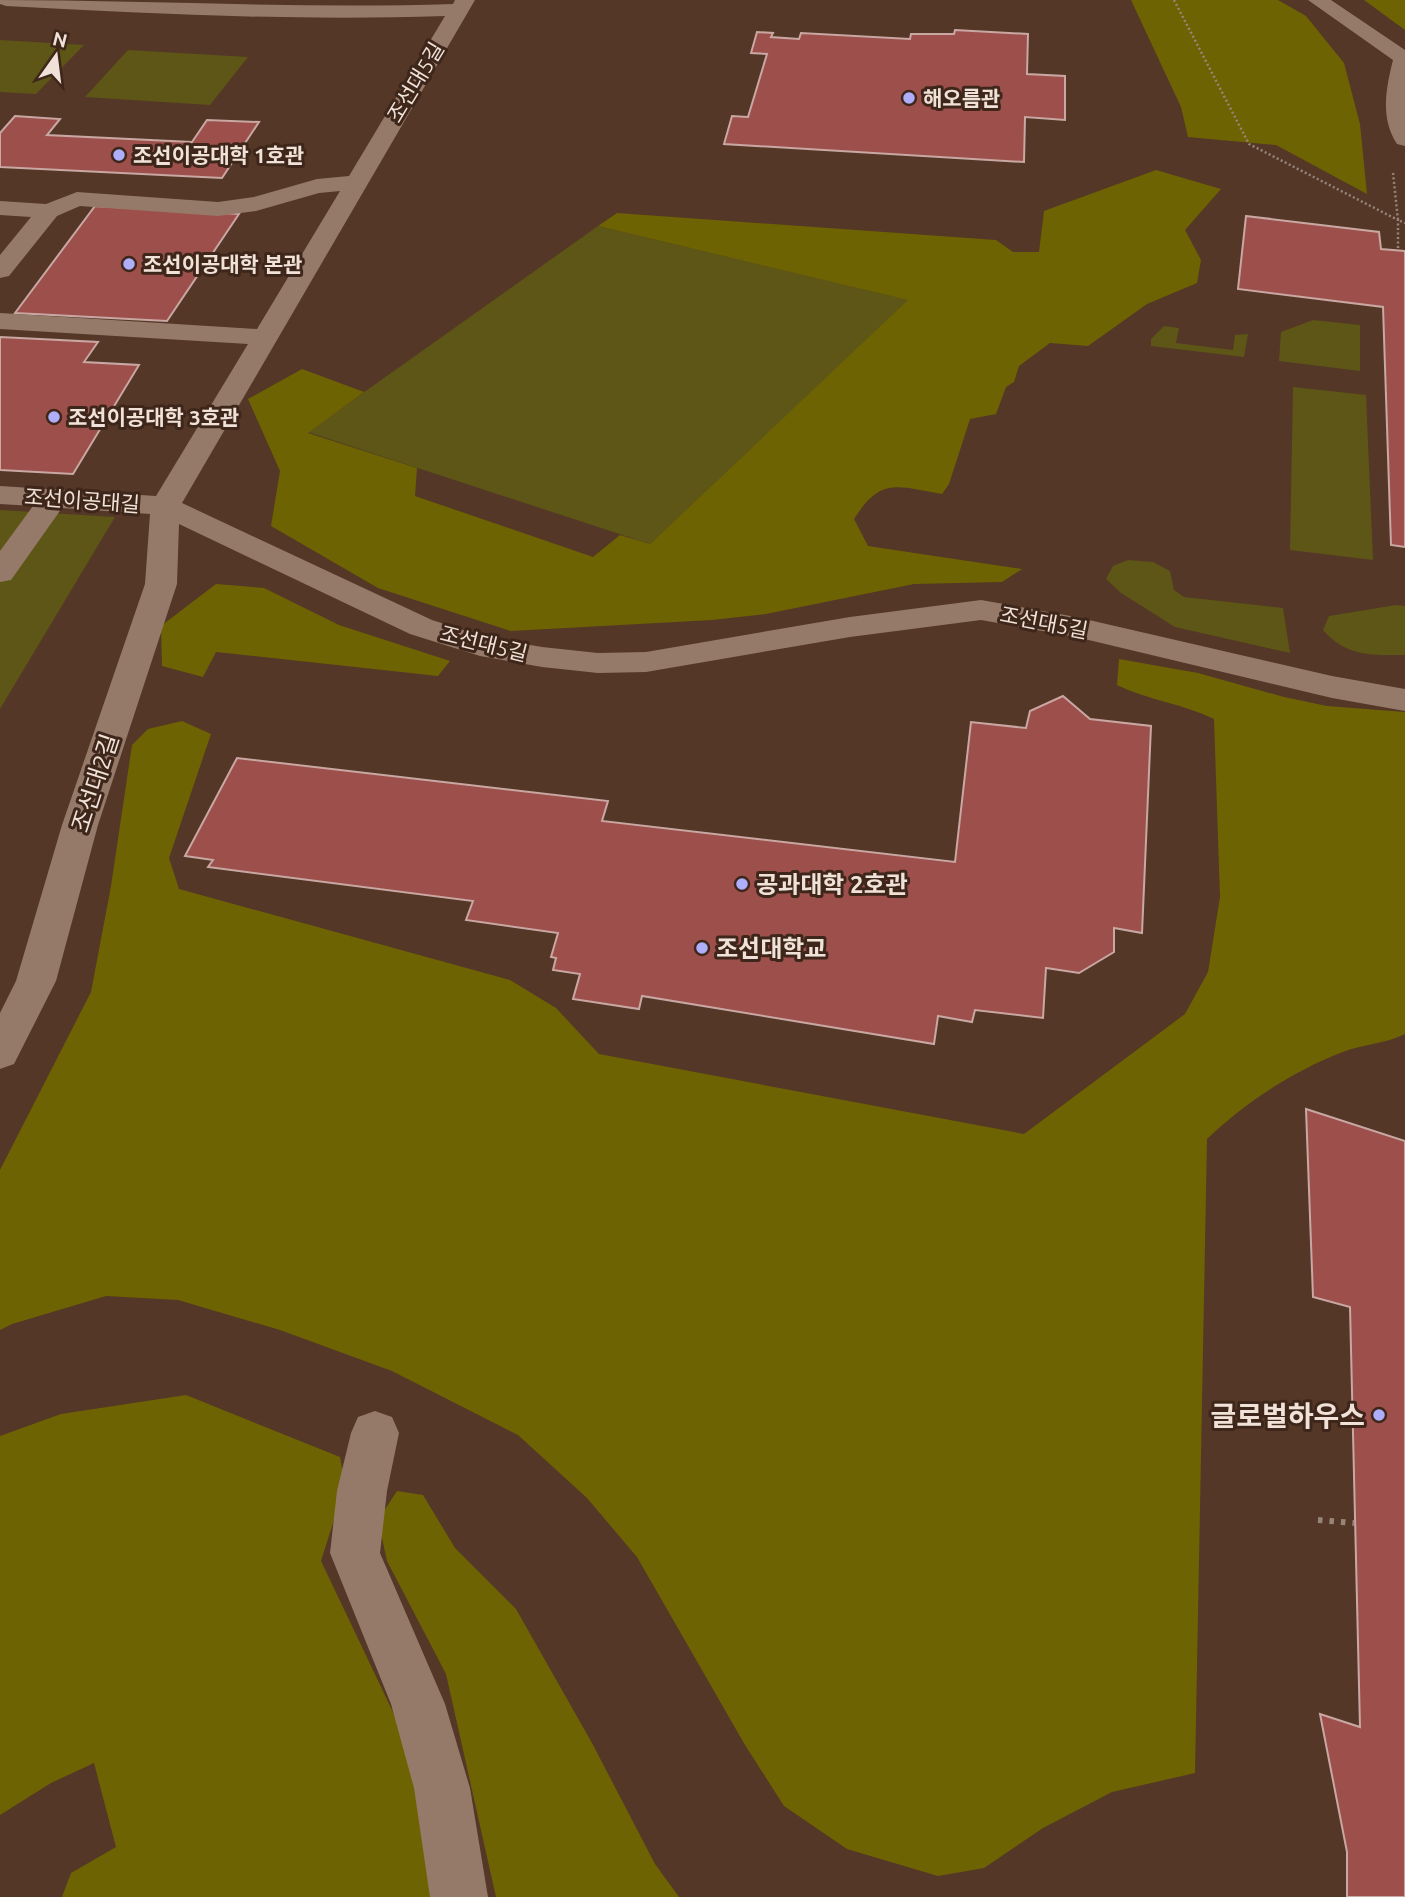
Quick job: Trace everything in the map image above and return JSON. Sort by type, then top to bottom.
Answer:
[{"type":"street","points":[[6,0],[140,7],[368,13],[462,5]]},
{"type":"street","points":[[1318,0],[1405,59],[1395,95],[1396,118],[1405,139]]},
{"type":"street","name":"조선대5길","points":[[462,5],[165,506],[421,627],[480,646],[542,657],[598,663],[646,662],[850,627],[981,610],[1076,627],[1332,687],[1405,700]]},
{"type":"street","points":[[368,13],[401,18],[441,38]]},
{"type":"street","points":[[0,208],[49,211],[77,199],[218,209],[256,204],[317,186],[356,182]]},
{"type":"street","points":[[0,271],[49,211]]},
{"type":"street","points":[[0,321],[264,337]]},
{"type":"street","name":"조선이공대길","points":[[0,495],[165,506]]},
{"type":"street","points":[[0,573],[54,498]]},
{"type":"street","name":"조선대2길","points":[[0,1053],[36,981],[80,825],[161,584],[165,506]]},
{"type":"street","points":[[0,573],[36,576]]},
{"type":"street","points":[[375,1433],[362,1491],[355,1553],[418,1704],[442,1788],[459,1897]]},
{"type":"path","points":[[1174,0],[1249,144],[1405,223]]},
{"type":"path","points":[[1398,250],[1398,220],[1391,157],[1405,139]]},
{"type":"path","points":[[1318,1520],[1354,1522]]},
{"type":"shaded area","name":"조선대학교","points":[[0,0],[1405,0],[1405,1897],[0,1897]]},
{"type":"shaded area","points":[[1131,0],[1278,0],[1306,16],[1344,63],[1360,124],[1367,194],[1276,145],[1188,137],[1181,107]]},
{"type":"shaded area","points":[[1364,0],[1405,0],[1405,30]]},
{"type":"shaded area","points":[[0,40],[84,45],[36,94],[0,92]]},
{"type":"shaded area","points":[[128,50],[248,57],[210,105],[85,97]]},
{"type":"shaded area","points":[[1156,170],[1221,189],[1185,230],[1201,260],[1197,283],[1147,304],[1088,346],[1050,343],[1019,366],[1014,382],[1006,387],[996,414],[970,419],[949,484],[942,494],[902,487],[882,490],[864,505],[854,519],[868,546],[1022,569],[1002,582],[914,584],[766,614],[712,620],[511,631],[378,588],[271,526],[280,471],[248,399],[302,369],[364,392],[308,433],[417,468],[415,496],[593,557],[620,535],[650,544],[908,300],[598,226],[617,213],[996,240],[1013,252],[1039,252],[1044,211]]},
{"type":"shaded area","points":[[598,226],[909,300],[650,544],[308,432]]},
{"type":"shaded area","points":[[1313,320],[1360,325],[1360,371],[1279,361],[1281,332]]},
{"type":"shaded area","points":[[1164,326],[1179,328],[1176,343],[1233,350],[1235,335],[1248,334],[1244,357],[1151,346],[1151,339]]},
{"type":"shaded area","points":[[1293,387],[1366,395],[1373,560],[1290,550]]},
{"type":"shaded area","points":[[0,510],[115,517],[0,709]]},
{"type":"shaded area","points":[[1128,560],[1153,562],[1170,571],[1174,590],[1184,597],[1283,608],[1290,653],[1175,627],[1121,593],[1106,579],[1113,566]]},
{"type":"shaded area","points":[[216,584],[264,588],[339,625],[450,661],[438,676],[216,652],[203,677],[162,666],[161,626]]},
{"type":"shaded area","points":[[1396,605],[1405,606],[1405,655],[1350,650],[1323,630],[1329,616]]},
{"type":"shaded area","points":[[1119,659],[1198,673],[1327,706],[1405,712],[1405,1034],[1351,1049],[1306,1068],[1254,1100],[1207,1139],[1195,1773],[1112,1792],[1043,1828],[984,1868],[938,1876],[847,1849],[784,1806],[745,1745],[637,1557],[587,1498],[518,1435],[392,1371],[280,1330],[178,1300],[106,1296],[0,1330],[0,1170],[91,992],[111,886],[132,745],[148,729],[182,721],[211,734],[169,858],[179,889],[510,980],[556,1008],[599,1054],[1024,1134],[1185,1014],[1208,972],[1220,897],[1214,719],[1117,685]]},
{"type":"shaded area","points":[[186,1395],[340,1457],[345,1485],[321,1561],[413,1754],[438,1897],[62,1897],[71,1873],[116,1847],[94,1763],[51,1783],[0,1815],[0,1436],[61,1414]]},
{"type":"shaded area","points":[[397,1491],[423,1495],[455,1548],[516,1609],[592,1743],[655,1864],[679,1897],[496,1897],[446,1674],[387,1561],[378,1520]]},
{"type":"building","name":"해오름관","points":[[955,30],[1028,34],[1027,74],[1065,76],[1065,120],[1025,117],[1024,162],[724,144],[732,116],[748,117],[767,54],[751,53],[757,32],[773,33],[771,37],[799,39],[801,33],[910,39],[911,34],[954,34]]},
{"type":"building","name":"조선이공대학 1호관","points":[[15,116],[60,119],[47,135],[192,142],[207,120],[259,122],[222,178],[0,167],[0,133]]},
{"type":"building","name":"조선이공대학 본관","points":[[95,206],[239,214],[167,321],[15,313]]},
{"type":"building","points":[[1246,216],[1379,232],[1381,249],[1405,251],[1405,547],[1391,545],[1383,307],[1238,289]]},
{"type":"building","name":"조선이공대학 3호관","points":[[0,337],[98,342],[84,362],[139,365],[73,474],[0,470]]},
{"type":"building","name":"공과대학 2호관","points":[[1063,696],[1090,719],[1151,726],[1142,933],[1114,928],[1114,952],[1079,973],[1046,968],[1043,1018],[975,1010],[972,1022],[938,1016],[934,1044],[642,996],[639,1009],[573,999],[580,974],[553,970],[556,958],[551,957],[558,933],[466,920],[473,901],[208,867],[213,860],[185,856],[237,758],[608,801],[602,821],[955,862],[971,722],[1026,728],[1030,711]]},
{"type":"building","name":"글로벌하우스","points":[[1306,1109],[1405,1141],[1405,1897],[1347,1897],[1347,1852],[1320,1714],[1360,1727],[1350,1307],[1313,1297]]},
{"type":"place","name":"해오름관","points":[[909,98]]},
{"type":"place","name":"조선이공대학 1호관","points":[[119,155]]},
{"type":"place","name":"조선이공대학 본관","points":[[129,264]]},
{"type":"place","name":"조선이공대학 3호관","points":[[54,417]]},
{"type":"place","name":"공과대학 2호관","points":[[742,884]]},
{"type":"place","name":"조선대학교","points":[[702,948]]},
{"type":"place","name":"글로벌하우스","points":[[1379,1415]]}]
